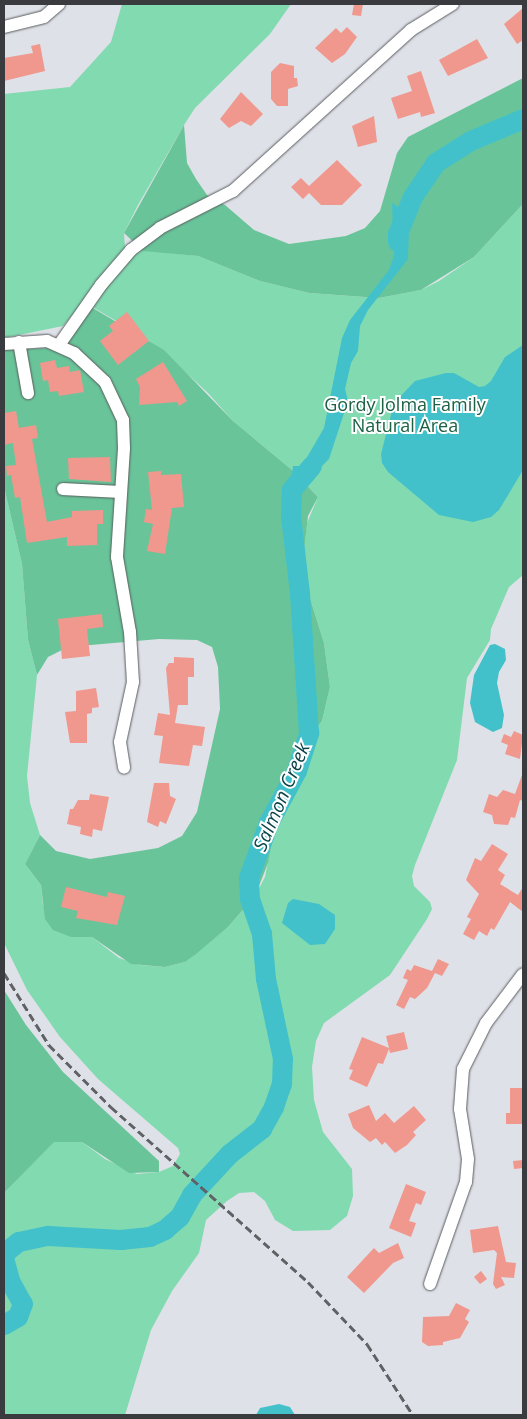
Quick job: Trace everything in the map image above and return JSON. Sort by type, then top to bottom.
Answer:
[{"type":"street","points":[[59,345],[101,285],[131,250],[160,228],[233,191],[411,30],[453,4]]},
{"type":"street","points":[[4,27],[44,17],[58,6]]},
{"type":"street","points":[[4,344],[47,341],[59,345],[96,371],[118,407],[124,435],[117,557],[130,632],[133,682],[120,742],[124,768]]},
{"type":"street","points":[[19,342],[28,393]]},
{"type":"street","points":[[62,489],[120,492]]},
{"type":"street","points":[[430,1284],[466,1182],[468,1159],[460,1110],[463,1069],[486,1023],[523,974]]},
{"type":"green space","name":"Gordy Jolma Family Natural Area","points":[[122,4],[291,4],[270,34],[195,108],[138,205],[124,233],[125,248],[198,256],[260,281],[309,293],[379,298],[421,290],[439,281],[474,257],[523,204],[523,575],[509,587],[491,629],[490,640],[467,678],[457,760],[412,876],[414,886],[430,902],[432,909],[390,975],[324,1023],[316,1041],[312,1067],[314,1100],[323,1132],[352,1169],[353,1196],[347,1216],[330,1230],[293,1231],[275,1220],[265,1201],[254,1192],[239,1193],[206,1220],[199,1253],[172,1291],[151,1330],[125,1415],[4,1415],[4,1193],[53,1142],[82,1142],[105,1159],[137,1174],[159,1172],[173,1166],[180,1154],[178,1148],[98,1079],[60,1037],[27,990],[4,943],[4,487],[22,564],[28,640],[37,675],[27,776],[30,803],[40,835],[25,864],[41,885],[43,905],[71,937],[92,937],[119,958],[139,965],[165,967],[185,962],[228,927],[255,896],[265,877],[280,800],[306,741],[322,721],[330,687],[324,643],[309,595],[304,551],[307,523],[318,497],[292,470],[233,421],[208,393],[169,357],[145,338],[84,302],[63,326],[4,338],[4,94],[70,87],[111,42]]},
{"type":"green space","points":[[523,78],[523,204],[474,257],[421,290],[379,298],[309,293],[260,281],[198,256],[143,251],[124,233],[184,125],[187,163],[196,179],[207,195],[225,205],[254,230],[289,244],[346,236],[365,228],[380,211],[397,153],[408,137]]},
{"type":"green space","points":[[91,307],[164,350],[233,421],[292,470],[318,497],[308,516],[304,551],[309,595],[324,643],[330,687],[322,721],[306,741],[280,800],[268,863],[255,896],[228,927],[196,954],[185,962],[165,967],[131,964],[92,937],[71,937],[53,930],[45,919],[41,885],[25,864],[40,835],[56,851],[90,859],[158,848],[182,836],[197,812],[220,709],[218,667],[212,647],[197,640],[159,639],[68,647],[48,657],[37,675],[28,640],[22,564],[4,487],[4,350],[49,348]]},
{"type":"green space","points":[[4,990],[26,1025],[63,1072],[159,1161],[159,1172],[129,1173],[82,1142],[54,1142],[4,1193]]},
{"type":"water","points":[[392,203],[400,208],[409,229],[408,259],[368,310],[360,326],[358,351],[351,363],[345,389],[348,401],[329,459],[308,480],[290,488],[293,466],[300,466],[306,459],[324,428],[342,338],[350,320],[389,270],[394,255]]},
{"type":"water","points":[[523,345],[523,470],[499,510],[491,517],[473,522],[439,515],[388,472],[382,463],[381,454],[394,403],[415,381],[446,373],[454,373],[479,387],[485,386],[491,381],[505,357]]},
{"type":"water","points":[[495,644],[505,649],[506,660],[499,672],[497,683],[504,715],[502,728],[493,732],[475,722],[470,703],[474,675],[490,645]]},
{"type":"water","points":[[293,899],[319,904],[335,915],[335,929],[325,944],[310,945],[282,923],[288,903]]},
{"type":"water","points":[[279,1404],[290,1407],[295,1415],[256,1415],[260,1408]]},
{"type":"building","points":[[354,4],[363,4],[361,16],[352,15]]},
{"type":"building","points":[[523,8],[523,40],[517,44],[504,24]]},
{"type":"building","points":[[347,27],[357,37],[345,54],[332,63],[315,48],[336,28],[341,33]]},
{"type":"building","points":[[477,39],[488,58],[448,76],[439,60]]},
{"type":"building","points":[[40,44],[45,71],[4,81],[4,58],[33,53],[31,46]]},
{"type":"building","points":[[280,63],[294,66],[294,78],[297,78],[298,86],[288,89],[288,106],[277,106],[271,99],[271,72]]},
{"type":"building","points":[[421,71],[435,113],[421,117],[420,112],[398,119],[391,98],[412,91],[407,76]]},
{"type":"building","points":[[241,92],[263,114],[251,126],[241,121],[229,128],[220,119]]},
{"type":"building","points":[[374,116],[377,142],[358,147],[352,126]]},
{"type":"building","points":[[337,160],[362,185],[342,205],[321,205],[309,193],[303,199],[291,187],[301,178],[309,186]]},
{"type":"building","points":[[127,312],[149,341],[118,365],[100,341],[113,331],[109,326]]},
{"type":"building","points":[[55,360],[57,368],[69,366],[70,372],[80,370],[84,392],[59,396],[58,391],[50,392],[48,380],[43,381],[40,363]]},
{"type":"building","points":[[163,362],[187,401],[179,406],[177,402],[139,405],[140,387],[136,379]]},
{"type":"building","points":[[16,411],[19,428],[36,425],[38,438],[32,439],[47,522],[72,517],[72,511],[103,510],[103,524],[97,524],[97,545],[67,546],[67,537],[27,543],[20,497],[15,498],[11,475],[7,476],[6,466],[16,465],[13,443],[4,445],[4,413]]},
{"type":"building","points":[[110,457],[111,482],[69,479],[68,458]]},
{"type":"building","points":[[161,471],[161,475],[181,474],[184,507],[172,508],[165,554],[147,551],[153,524],[144,522],[146,509],[152,510],[148,472]]},
{"type":"building","points":[[102,614],[103,627],[87,629],[90,656],[62,659],[58,619]]},
{"type":"building","points":[[174,657],[194,658],[194,677],[188,677],[188,705],[178,705],[175,723],[205,727],[202,746],[193,745],[189,766],[159,763],[163,736],[154,735],[158,713],[170,715],[166,668],[169,663],[174,663]]},
{"type":"building","points":[[96,688],[99,707],[92,708],[92,713],[87,714],[87,743],[70,743],[65,712],[76,711],[76,691]]},
{"type":"building","points":[[514,731],[523,735],[520,759],[505,754],[508,745],[501,742],[504,734],[511,737]]},
{"type":"building","points":[[522,775],[523,801],[520,800],[515,818],[511,817],[508,825],[494,824],[492,815],[483,812],[489,794],[497,797],[503,790],[515,794]]},
{"type":"building","points":[[154,783],[169,783],[170,796],[176,799],[166,824],[160,821],[158,827],[147,822]]},
{"type":"building","points":[[90,794],[109,797],[102,831],[93,829],[92,837],[80,834],[81,827],[67,824],[70,809],[73,809],[78,800],[89,800]]},
{"type":"building","points":[[492,844],[508,854],[498,870],[505,875],[500,884],[518,895],[523,887],[523,912],[510,902],[494,930],[491,928],[487,936],[479,931],[474,940],[463,934],[471,919],[467,917],[479,894],[466,880],[475,858],[481,861]]},
{"type":"building","points":[[66,887],[107,897],[108,892],[125,896],[117,925],[76,918],[78,911],[61,907]]},
{"type":"building","points":[[438,959],[449,964],[442,976],[435,973],[427,988],[415,999],[410,997],[404,1009],[396,1005],[408,980],[403,978],[407,969],[411,971],[414,965],[432,971]]},
{"type":"building","points":[[404,1032],[408,1049],[390,1053],[389,1049],[383,1064],[378,1063],[367,1087],[349,1079],[353,1070],[349,1069],[362,1037],[389,1048],[386,1036]]},
{"type":"building","points":[[510,1088],[523,1088],[523,1124],[506,1124],[506,1113],[510,1113]]},
{"type":"building","points":[[369,1105],[376,1121],[385,1113],[394,1123],[414,1106],[426,1120],[413,1132],[416,1135],[407,1145],[395,1153],[385,1142],[382,1145],[376,1138],[370,1142],[353,1128],[348,1114]]},
{"type":"building","points":[[523,1160],[523,1168],[514,1169],[513,1161]]},
{"type":"building","points":[[406,1184],[426,1192],[421,1205],[416,1203],[409,1221],[416,1223],[411,1237],[389,1228]]},
{"type":"building","points":[[498,1226],[506,1262],[516,1263],[514,1278],[501,1277],[505,1285],[496,1289],[493,1284],[497,1253],[494,1250],[473,1253],[470,1230]]},
{"type":"building","points":[[398,1243],[404,1258],[393,1263],[364,1293],[347,1277],[374,1248],[379,1253]]},
{"type":"building","points":[[481,1271],[487,1279],[480,1284],[474,1277]]},
{"type":"building","points":[[456,1303],[470,1310],[465,1319],[469,1322],[460,1338],[443,1342],[443,1345],[428,1346],[422,1342],[423,1317],[449,1316]]},
{"type":"waterway","name":"Salmon Creek","points":[[398,242],[398,234],[413,197],[436,163],[471,141],[523,119]]},
{"type":"waterway","name":"Salmon Creek","points":[[4,1254],[19,1242],[48,1236],[121,1240],[150,1237],[165,1230],[180,1217],[192,1195],[230,1154],[262,1129],[274,1107],[282,1084],[283,1059],[266,979],[262,934],[250,899],[249,878],[269,823],[297,771],[309,733],[300,594],[291,516],[292,490],[312,466]]},
{"type":"waterway","name":"Salmon Creek","points":[[4,1258],[10,1281],[23,1304],[18,1317],[4,1325]]},
{"type":"railway","points":[[4,973],[49,1045],[111,1107],[308,1282],[367,1344],[413,1415]]}]
